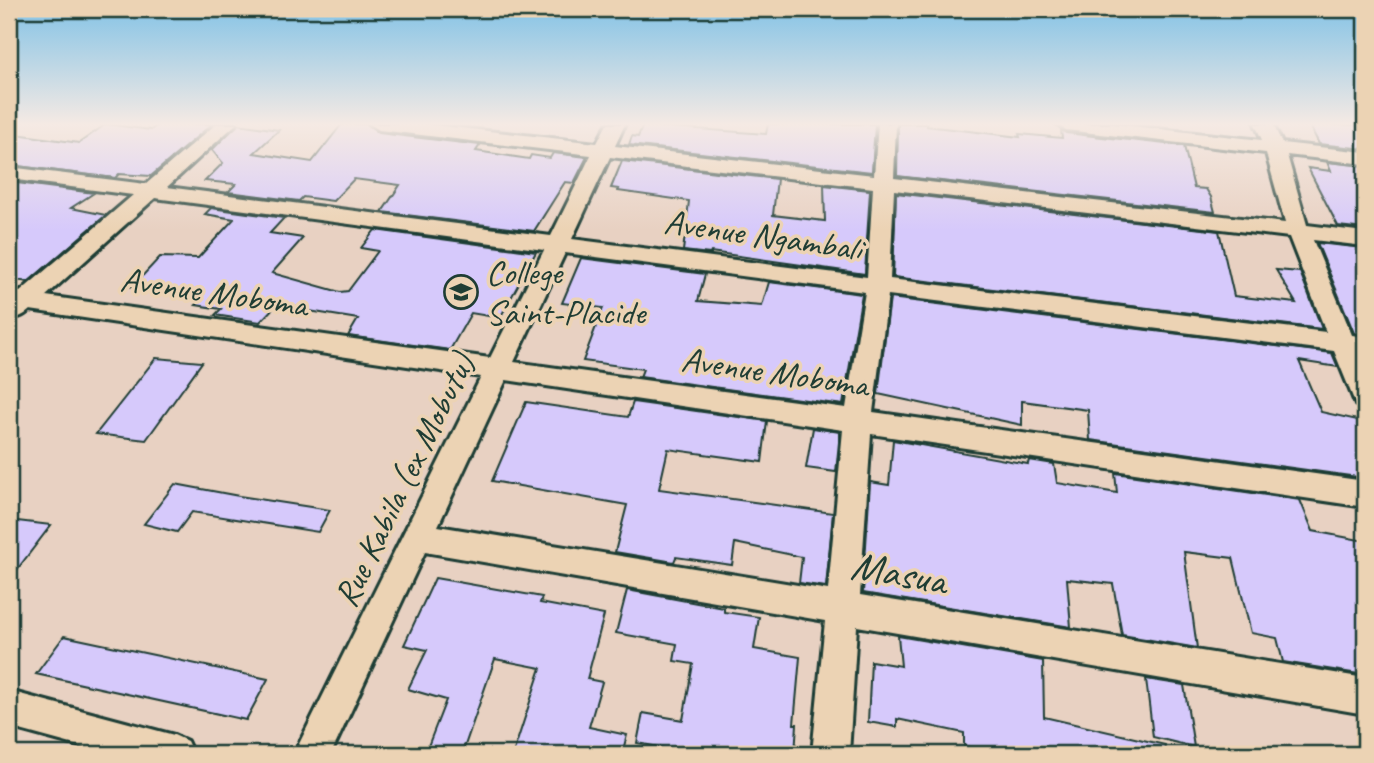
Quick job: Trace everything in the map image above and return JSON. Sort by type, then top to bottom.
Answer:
[{"type":"street","points":[[14,306],[187,160]]},
{"type":"street","name":"Rue Kabila (ex Mobutu)","points":[[312,754],[599,160]]},
{"type":"street","points":[[676,160],[1365,239]]},
{"type":"street","points":[[830,754],[858,420],[877,286],[885,160]]},
{"type":"street","points":[[1278,160],[1298,231],[1354,345],[1365,398]]},
{"type":"street","name":"Avenue Ngambali","points":[[9,173],[1354,345]]},
{"type":"street","name":"Avenue Moboma","points":[[14,306],[858,420],[1365,494]]},
{"type":"street","name":"Masua","points":[[418,537],[1365,696]]},
{"type":"street","points":[[9,709],[174,754]]},
{"type":"building","points":[[9,160],[170,160],[151,176],[119,174],[115,178],[9,165]]},
{"type":"building","points":[[220,160],[312,162],[314,160],[586,160],[574,183],[565,182],[534,231],[382,212],[400,185],[354,179],[333,201],[303,197],[299,201],[228,192],[236,184],[205,181],[223,163]]},
{"type":"building","points":[[760,160],[873,160],[872,172]]},
{"type":"building","points":[[897,160],[1187,160],[1194,188],[1206,189],[1215,212],[897,176]]},
{"type":"building","points":[[622,161],[777,179],[773,215],[825,221],[824,185],[870,190],[865,274],[711,252],[683,251],[689,201],[611,188]]},
{"type":"building","points":[[1327,162],[1365,166],[1365,229],[1338,226],[1308,168],[1331,171]]},
{"type":"building","points":[[9,182],[94,193],[71,208],[106,215],[28,282],[9,279]]},
{"type":"building","points":[[896,193],[1219,231],[1234,296],[1296,303],[1276,270],[1300,272],[1322,329],[893,277]]},
{"type":"building","points":[[211,208],[284,218],[270,233],[303,238],[272,273],[340,292],[348,291],[378,251],[361,248],[375,230],[536,252],[500,318],[471,313],[450,350],[348,336],[358,319],[309,311],[279,302],[260,322],[215,315],[221,309],[196,305],[202,299],[132,287],[160,257],[198,258],[234,219],[205,214]]},
{"type":"building","points":[[1317,243],[1365,248],[1365,334],[1354,333]]},
{"type":"building","points":[[581,258],[705,274],[698,301],[762,306],[769,282],[862,294],[843,405],[640,377],[643,369],[583,361],[603,308],[562,303]]},
{"type":"building","points":[[890,298],[1332,353],[1338,367],[1299,361],[1321,412],[1362,421],[1365,432],[1365,478],[1090,440],[1088,410],[1022,401],[1022,425],[878,394]]},
{"type":"building","points":[[156,358],[202,362],[146,440],[96,434]]},
{"type":"building","points":[[526,402],[628,417],[633,402],[767,421],[762,462],[668,449],[659,489],[833,513],[826,587],[799,583],[802,557],[735,543],[732,565],[676,557],[674,562],[615,552],[627,505],[492,481]]},
{"type":"building","points":[[813,428],[840,432],[836,472],[806,468]]},
{"type":"building","points":[[893,440],[1028,464],[1029,460],[1054,464],[1057,483],[1117,493],[1115,473],[1300,500],[1313,531],[1365,541],[1365,675],[1283,662],[1277,638],[1251,633],[1233,558],[1184,552],[1197,648],[1122,635],[1113,584],[1067,579],[1071,627],[863,593],[870,482],[889,485]]},
{"type":"building","points":[[175,484],[330,510],[318,532],[192,512],[177,532],[144,524]]},
{"type":"building","points":[[9,520],[51,525],[9,580]]},
{"type":"building","points":[[435,578],[542,597],[540,603],[604,615],[587,679],[602,682],[589,727],[627,735],[622,754],[513,754],[541,668],[495,659],[462,754],[425,754],[446,700],[408,689],[427,650],[404,645]]},
{"type":"building","points":[[627,590],[724,608],[724,612],[759,617],[754,649],[800,657],[794,724],[797,724],[795,754],[731,754],[707,749],[706,754],[698,754],[637,743],[643,713],[683,720],[693,664],[674,661],[677,644],[616,633]]},
{"type":"building","points":[[64,636],[268,679],[246,720],[36,674]]},
{"type":"building","points":[[898,636],[1043,661],[1044,717],[1165,745],[1164,754],[1008,754],[964,746],[964,733],[897,719],[897,727],[868,722],[871,661],[901,666]]},
{"type":"building","points":[[1146,679],[1184,685],[1194,747],[1153,737]]},
{"type":"place","name":"College Saint-Placide","points":[[461,292]]}]
